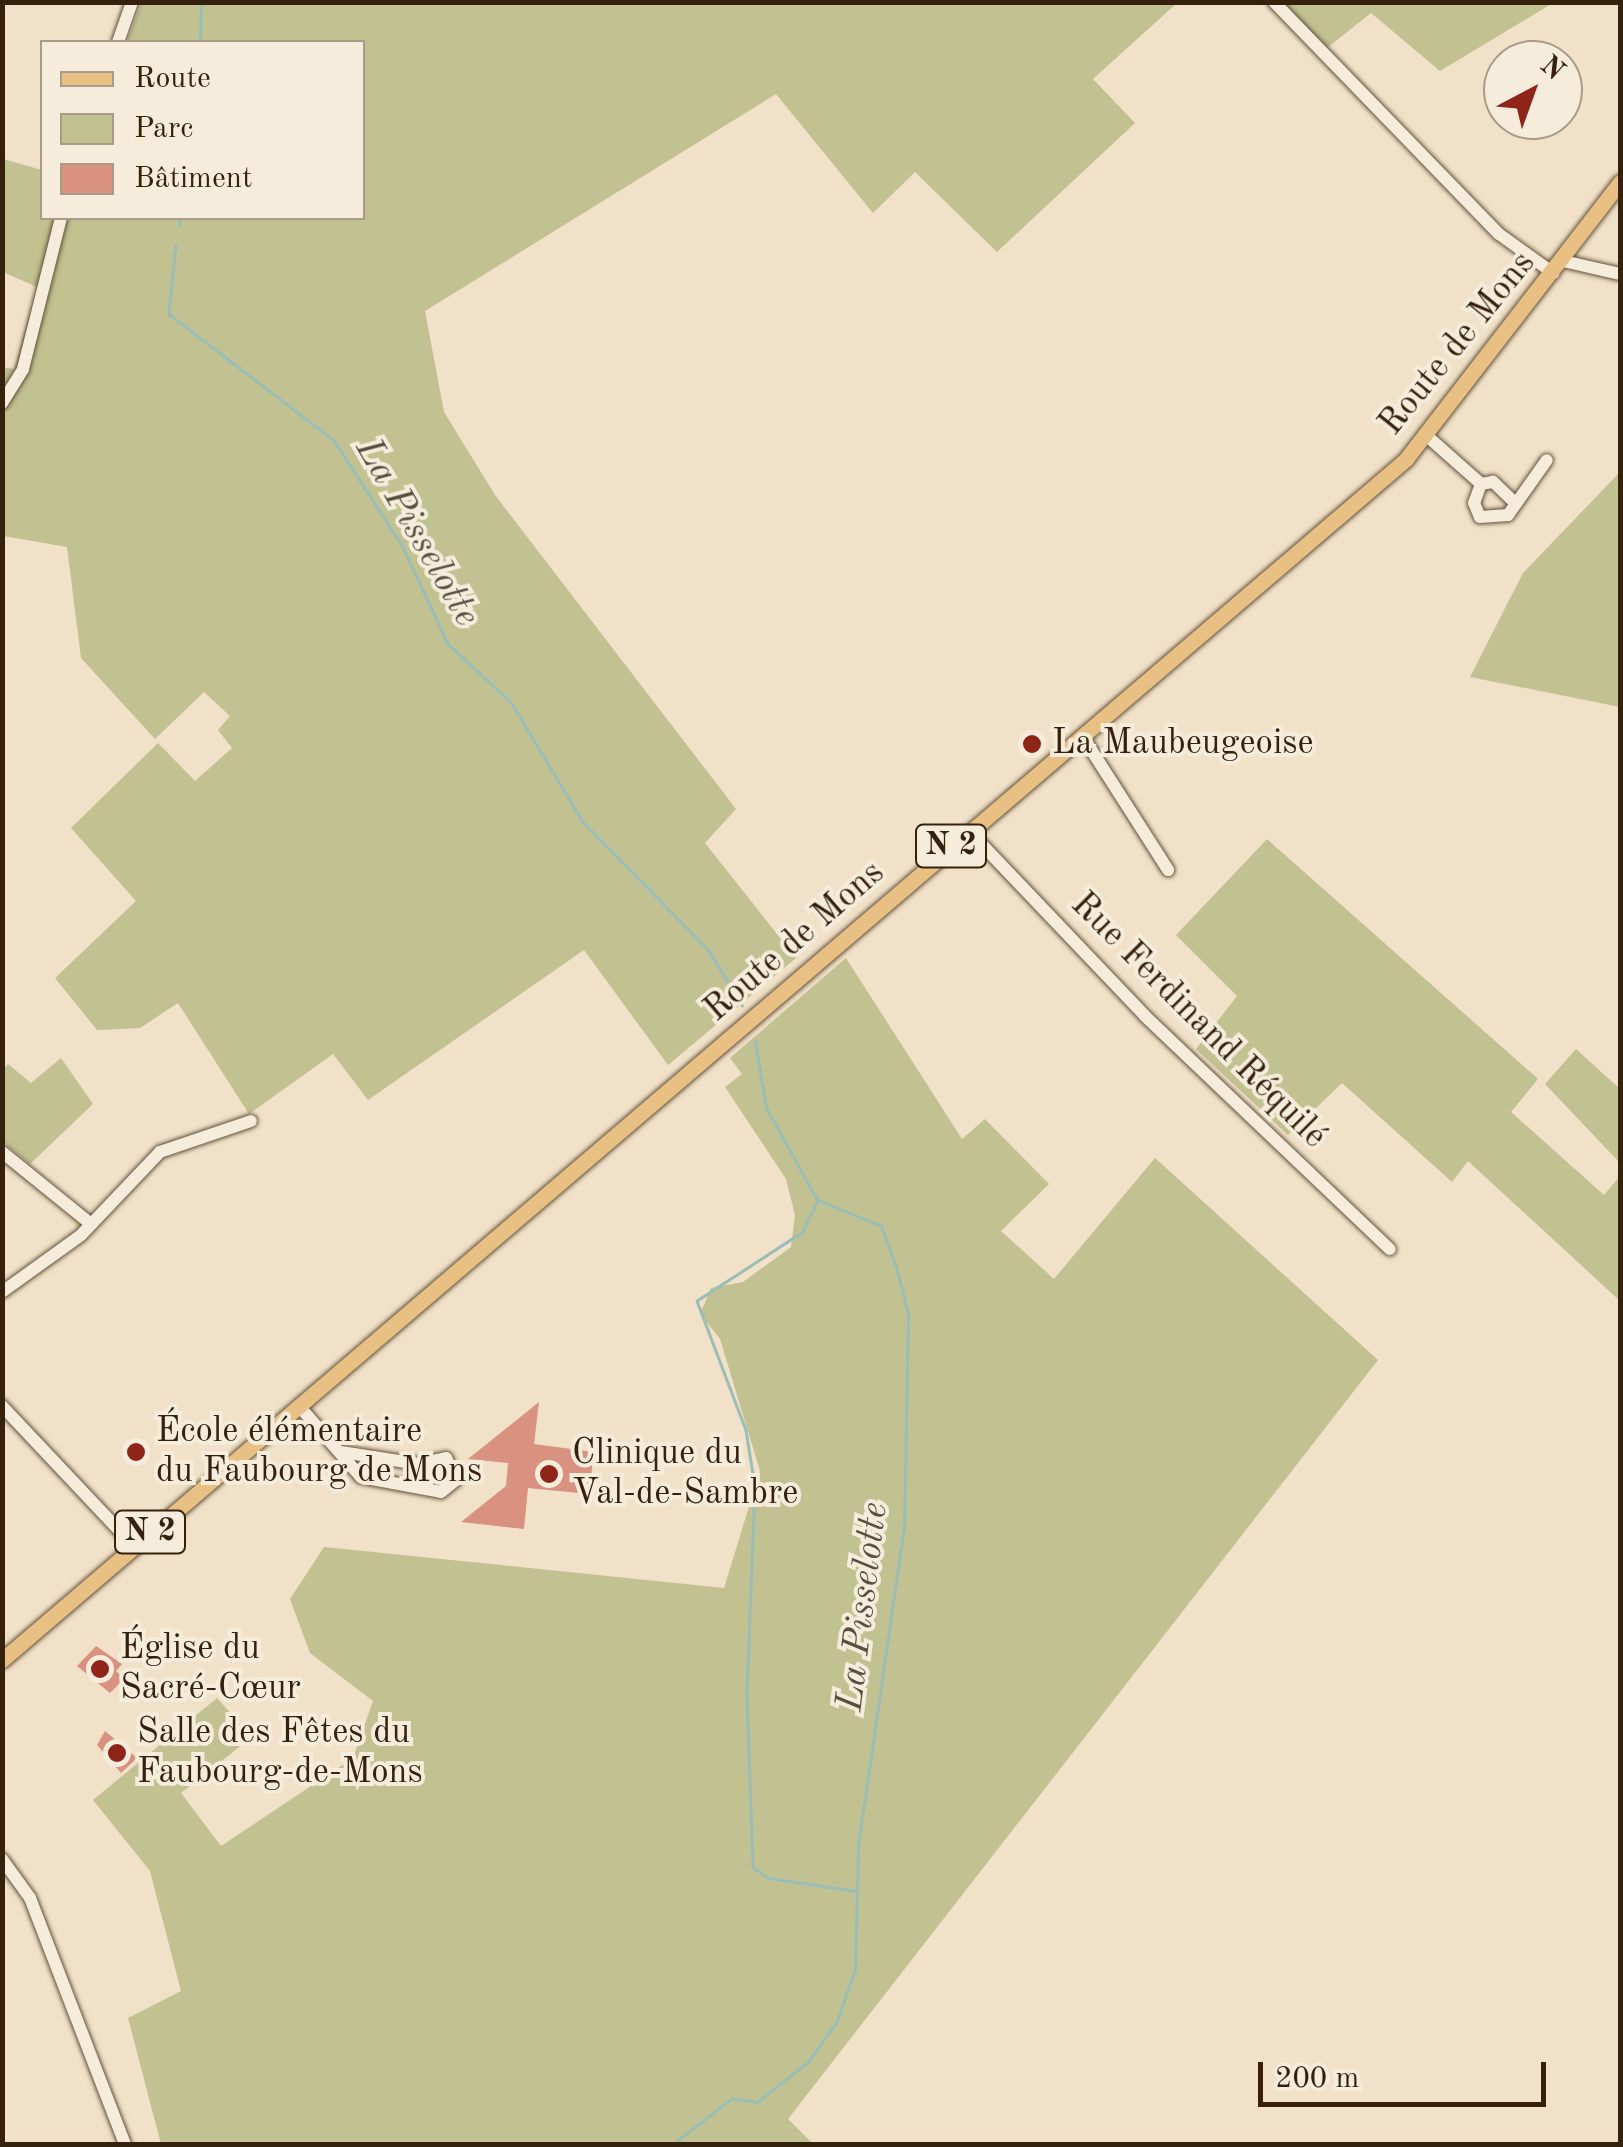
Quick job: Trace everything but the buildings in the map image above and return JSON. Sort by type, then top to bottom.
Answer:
[{"type":"main road","name":"Route de Mons","points":[[2,1660],[1083,737],[1427,436],[1620,182]]},
{"type":"street","points":[[119,40],[132,2]]},
{"type":"street","points":[[1274,2],[1499,234],[1558,267],[1620,274]]},
{"type":"street","points":[[2,403],[23,369],[60,220]]},
{"type":"street","points":[[1427,436],[1481,484],[1507,487],[1513,501]]},
{"type":"street","points":[[1481,484],[1480,516],[1508,515],[1513,501],[1547,460]]},
{"type":"street","points":[[1083,737],[1168,870]]},
{"type":"street","name":"Rue Ferdinand Réquilé","points":[[969,831],[1145,1016],[1390,1249]]},
{"type":"street","points":[[2,1292],[91,1224],[160,1152],[252,1121]]},
{"type":"street","points":[[2,1152],[91,1224]]},
{"type":"street","points":[[316,1422],[318,1389]]},
{"type":"street","points":[[2,1406],[134,1546]]},
{"type":"street","points":[[298,1406],[361,1477],[448,1490],[458,1474],[446,1458],[428,1464],[341,1452]]},
{"type":"street","points":[[428,1464],[429,1487]]},
{"type":"street","points":[[2,1859],[30,1898],[125,2144]]},
{"type":"green space","points":[[141,3],[1177,3],[1093,79],[1135,123],[997,252],[915,172],[873,213],[776,94],[425,311],[444,412],[495,495],[736,809],[705,843],[796,958],[668,1065],[584,950],[368,1100],[333,1054],[249,1114],[178,1003],[140,1028],[97,1030],[55,978],[136,901],[71,828],[158,743],[195,781],[232,748],[218,730],[230,716],[204,692],[155,739],[81,658],[67,547],[3,536],[2,367],[14,369],[37,287],[3,272],[3,159],[40,169],[40,220],[365,220],[365,40],[128,40]]},
{"type":"green space","points":[[1284,3],[1553,3],[1492,40],[1483,40],[1483,45],[1440,71],[1371,13],[1327,48]]},
{"type":"green space","points":[[1620,472],[1620,707],[1470,677],[1523,573]]},
{"type":"green space","points":[[1267,839],[1538,1079],[1511,1112],[1604,1195],[1620,1176],[1620,1301],[1468,1161],[1452,1182],[1342,1083],[1288,1135],[1196,1049],[1237,996],[1176,935]]},
{"type":"green space","points":[[846,958],[962,1139],[985,1119],[1049,1184],[1001,1231],[1054,1279],[1155,1158],[1378,1360],[788,2119],[813,2144],[161,2144],[128,2018],[181,1991],[150,1871],[93,1800],[217,1698],[252,1737],[181,1793],[221,1846],[353,1758],[373,1701],[310,1653],[290,1599],[324,1547],[724,1588],[760,1471],[720,1339],[700,1314],[711,1288],[743,1282],[791,1247],[795,1215],[786,1179],[725,1087],[742,1074],[730,1058]]},
{"type":"green space","points":[[1576,1049],[1620,1089],[1620,1163],[1545,1084]]},
{"type":"green space","points":[[61,1058],[93,1104],[30,1164],[3,1142],[3,1070],[8,1064],[31,1083]]},
{"type":"waterway","name":"La Pisselotte","points":[[200,40],[201,2]]},
{"type":"waterway","name":"La Pisselotte","points":[[179,226],[180,220]]},
{"type":"waterway","name":"La Pisselotte","points":[[176,245],[169,314],[334,440],[403,547],[448,644],[511,702],[583,822],[708,949],[742,1005]]},
{"type":"waterway","name":"La Pisselotte","points":[[673,2144],[732,2098],[757,2102],[808,2062],[837,2021],[855,1969],[858,1846],[904,1525],[908,1314],[896,1267],[881,1226],[817,1200],[766,1108],[755,1042]]},
{"type":"waterway","points":[[817,1202],[803,1232],[697,1301],[746,1430],[755,1486],[747,1694],[753,1867],[769,1878],[856,1891]]},
{"type":"place","name":"La Maubeugeoise","points":[[1032,744]]},
{"type":"place","name":"École élémentaire du Faubourg de Mons","points":[[136,1452]]},
{"type":"place","name":"Clinique du Val-de-Sambre","points":[[549,1474]]},
{"type":"place","name":"Église du Sacré-Cœur","points":[[100,1669]]},
{"type":"place","name":"Salle des Fêtes du Faubourg-de-Mons","points":[[117,1753]]}]
